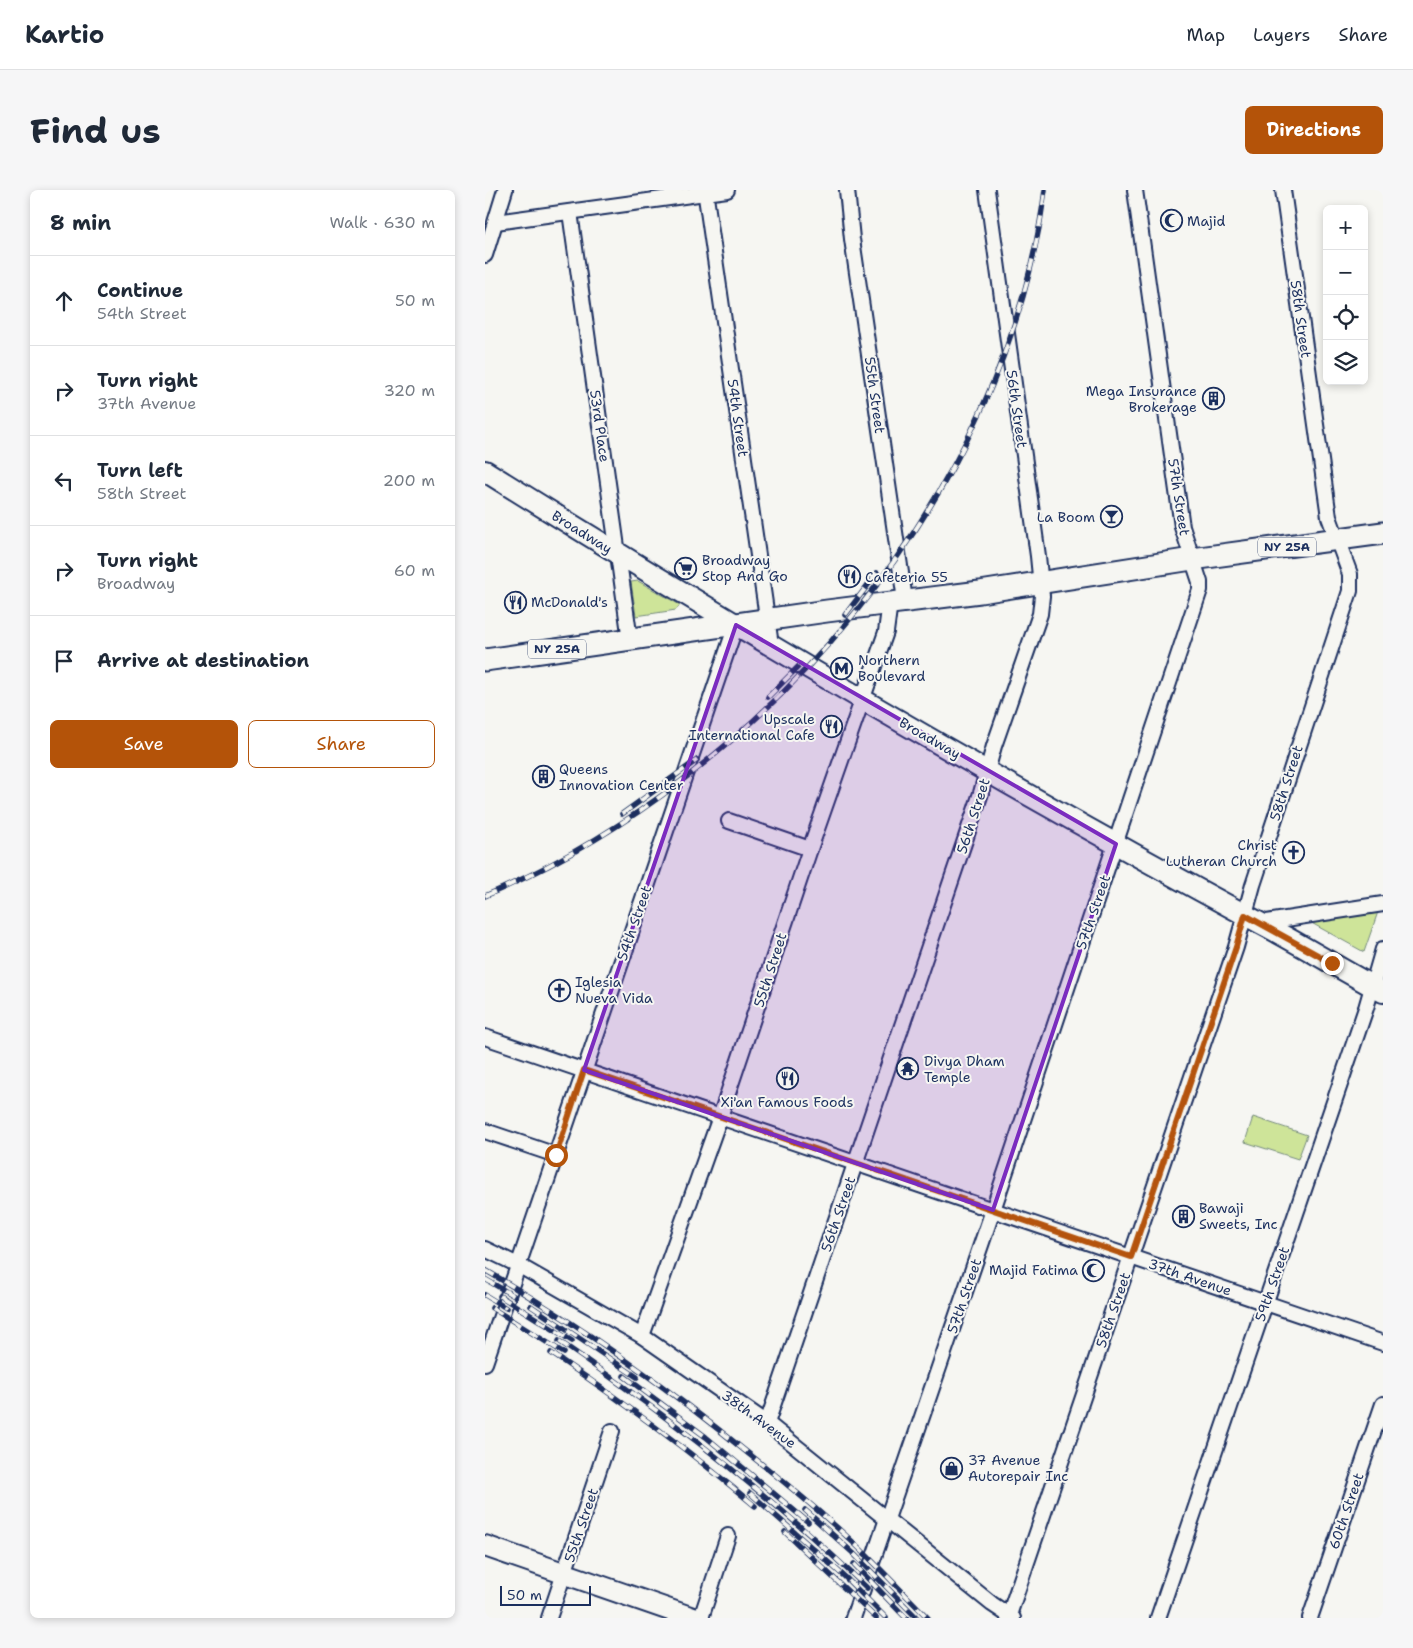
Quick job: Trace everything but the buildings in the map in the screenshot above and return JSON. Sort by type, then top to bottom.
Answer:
[{"type":"main road","name":"Broadway","points":[[485,471],[617,554],[863,700],[1116,844],[1378,989]]},
{"type":"main road","name":"NY 25A","points":[[485,660],[897,601],[1041,583],[1192,559],[1383,533]]},
{"type":"main road","points":[[485,1546],[693,1618]]},
{"type":"street","points":[[485,255],[505,190]]},
{"type":"street","points":[[496,222],[706,191],[727,190]]},
{"type":"street","name":"55th Street","points":[[642,1336],[721,1117],[810,849],[897,601],[847,190]]},
{"type":"street","name":"56th Street","points":[[767,1423],[981,793],[994,746],[1041,614],[1041,583],[987,190]]},
{"type":"street","name":"57th Street","points":[[853,1618],[993,1210],[1198,596],[1200,585],[1182,527],[1135,190]]},
{"type":"street","name":"58th Street","points":[[1010,1617],[1236,947],[1252,919],[1253,885],[1350,591],[1349,574],[1329,517],[1283,190]]},
{"type":"street","name":"54th Street","points":[[706,191],[769,620],[771,645]]},
{"type":"street","name":"53rd Place","points":[[570,212],[630,640]]},
{"type":"street","name":"54th Street","points":[[485,1363],[736,624]]},
{"type":"street","points":[[729,821],[810,849]]},
{"type":"street","points":[[1252,919],[1383,904]]},
{"type":"street","name":"59th Street","points":[[1158,1618],[1265,1303],[1378,989],[1383,948]]},
{"type":"street","name":"37th Avenue","points":[[485,1037],[1383,1344]]},
{"type":"street","points":[[485,1131],[556,1155]]},
{"type":"street","name":"38th Avenue","points":[[485,1249],[518,1265],[642,1336],[767,1423],[991,1604],[1010,1617]]},
{"type":"street","name":"60th Street","points":[[1309,1618],[1383,1404]]},
{"type":"street","name":"55th Street","points":[[549,1618],[613,1431]]},
{"type":"street","points":[[701,1618],[728,1536]]},
{"type":"highlighted area","points":[[736,625],[1116,844],[993,1210],[584,1070]]},
{"type":"green space","points":[[638,581],[680,605],[676,610],[636,616],[631,582]]},
{"type":"green space","points":[[1379,909],[1364,952],[1306,920]]},
{"type":"green space","points":[[1253,1117],[1307,1135],[1298,1159],[1245,1142]]},
{"type":"railway","points":[[485,896],[588,844],[685,778],[775,701],[855,613],[924,516],[980,413],[1021,303],[1045,190]]},
{"type":"railway","points":[[845,615],[877,573]]},
{"type":"railway","points":[[768,697],[800,665]]},
{"type":"railway","points":[[622,814],[697,760]]},
{"type":"railway","points":[[485,1270],[588,1334],[654,1380],[718,1429],[830,1521],[928,1618]]},
{"type":"railway","points":[[485,1279],[514,1296]]},
{"type":"railway","points":[[485,1295],[506,1308]]},
{"type":"railway","points":[[500,1296],[572,1341]]},
{"type":"railway","points":[[531,1306],[637,1377]]},
{"type":"railway","points":[[492,1308],[564,1353]]},
{"type":"railway","points":[[559,1341],[640,1398],[757,1489],[867,1588]]},
{"type":"railway","points":[[551,1353],[655,1427],[755,1506]]},
{"type":"railway","points":[[624,1376],[706,1437],[808,1522]]},
{"type":"railway","points":[[750,1493],[845,1577],[886,1618]]},
{"type":"railway","points":[[805,1510],[853,1553],[917,1618]]},
{"type":"railway","points":[[785,1532],[876,1618]]},
{"type":"railway","points":[[854,1564],[906,1618]]},
{"type":"place","name":"Majid","points":[[1171,221]]},
{"type":"place","name":"Mega Insurance Brokerage","points":[[1213,399]]},
{"type":"place","name":"La Boom","points":[[1111,517]]},
{"type":"place","name":"Broadway Stop And Go","points":[[686,568]]},
{"type":"place","name":"Cafeteria 55","points":[[849,577]]},
{"type":"place","name":"McDonald's","points":[[515,602]]},
{"type":"place","name":"Northern Boulevard","points":[[842,668]]},
{"type":"place","name":"Upscale International Cafe","points":[[831,727]]},
{"type":"place","name":"Queens Innovation Center","points":[[543,777]]},
{"type":"place","name":"Christ Lutheran Church","points":[[1293,853]]},
{"type":"place","name":"Iglesia Nueva Vida","points":[[559,990]]},
{"type":"place","name":"Divya Dham Temple","points":[[908,1069]]},
{"type":"place","name":"Xi'an Famous Foods","points":[[787,1079]]},
{"type":"place","name":"Bawaji Sweets, Inc","points":[[1183,1216]]},
{"type":"place","name":"Majid Fatima","points":[[1094,1270]]},
{"type":"place","name":"37 Avenue Autorepair Inc","points":[[952,1468]]},
{"type":"route","points":[[556,1155],[584,1070],[1131,1257],[1236,947],[1245,915],[1332,963]]}]
